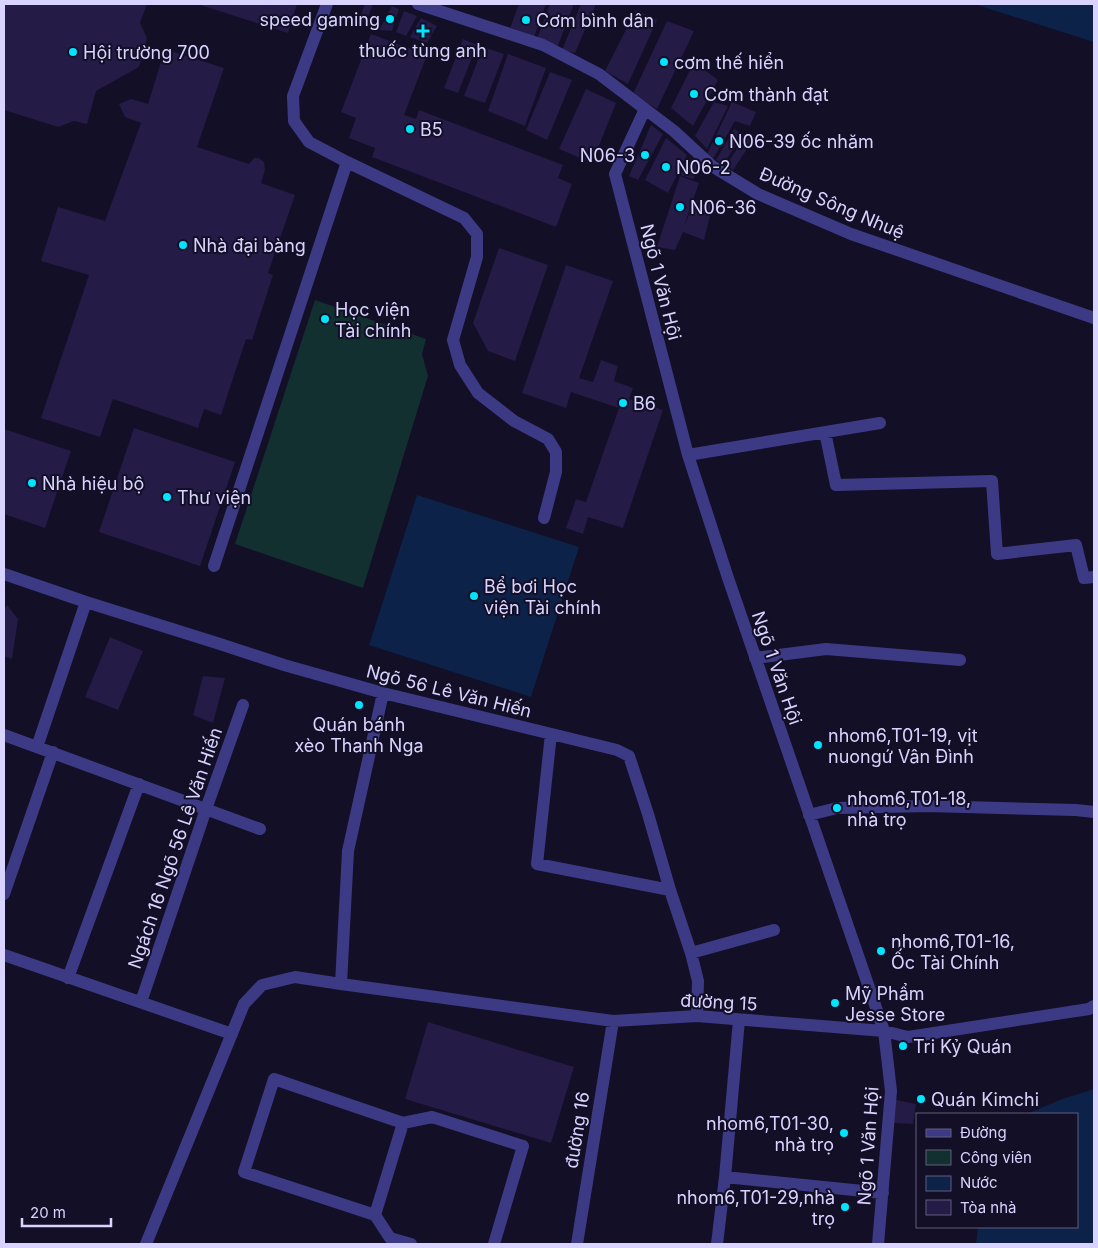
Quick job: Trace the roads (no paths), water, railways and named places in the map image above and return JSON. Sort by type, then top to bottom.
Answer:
[{"type":"street","points":[[327,4],[293,96],[294,121],[309,142],[464,218],[477,234],[477,257],[453,340],[460,365],[478,393],[514,421],[548,439],[556,452],[556,472],[544,518]]},
{"type":"street","name":"Đường Sông Nhuệ","points":[[418,4],[543,45],[599,74],[674,131],[712,166],[758,194],[851,234],[1094,318]]},
{"type":"street","name":"Ngõ 1 Văn Hội","points":[[645,109],[615,174],[688,456],[755,658],[884,1031],[891,1091],[878,1244]]},
{"type":"street","points":[[214,566],[347,162]]},
{"type":"street","points":[[688,456],[880,423]]},
{"type":"street","points":[[826,432],[836,485],[992,481],[997,554],[1076,545],[1084,578],[1094,577]]},
{"type":"street","name":"Ngõ 56 Lê Văn Hiến","points":[[4,574],[284,665],[383,693],[617,750],[629,756],[691,953],[698,981],[698,1016]]},
{"type":"street","points":[[37,747],[86,602]]},
{"type":"street","points":[[755,658],[826,649],[960,660]]},
{"type":"street","points":[[341,984],[348,851],[383,693]]},
{"type":"street","name":"Ngách 16 Ngõ 56 Lê Văn Hiến","points":[[141,1002],[243,705]]},
{"type":"street","points":[[551,734],[538,864],[670,890]]},
{"type":"street","points":[[4,735],[260,829]]},
{"type":"street","points":[[4,894],[53,752]]},
{"type":"street","points":[[68,978],[139,784]]},
{"type":"street","points":[[809,815],[837,808],[928,806],[1094,812]]},
{"type":"street","points":[[691,953],[774,930]]},
{"type":"street","points":[[4,955],[232,1034]]},
{"type":"street","name":"đường 15","points":[[146,1244],[244,1004],[262,985],[295,976],[613,1021],[698,1016],[884,1031],[908,1037],[1090,1009],[1094,1006]]},
{"type":"street","points":[[717,1244],[739,1020]]},
{"type":"street","name":"đường 16","points":[[577,1244],[613,1021]]},
{"type":"street","points":[[412,1244],[389,1241],[375,1215],[244,1172],[274,1079],[403,1123],[432,1117],[523,1146],[494,1244]]},
{"type":"street","points":[[375,1215],[403,1123]]},
{"type":"street","points":[[725,1177],[883,1193]]},
{"type":"water","points":[[974,4],[1094,4],[1094,42]]},
{"type":"water","name":"Bể bơi Học viện Tài chính","points":[[417,495],[579,547],[531,697],[369,645]]},
{"type":"water","points":[[1094,1089],[1094,1244],[976,1244],[978,1228],[1078,1228],[1078,1113],[1029,1113],[1062,1099]]},
{"type":"place","name":"speed gaming","points":[[390,19]]},
{"type":"place","name":"Cơm bình dân","points":[[526,20]]},
{"type":"place","name":"thuốc tùng anh","points":[[423,31]]},
{"type":"place","name":"Hội trường 700","points":[[73,52]]},
{"type":"place","name":"cơm thế hiển","points":[[664,62]]},
{"type":"place","name":"Cơm thành đạt","points":[[694,94]]},
{"type":"place","name":"B5","points":[[410,129]]},
{"type":"place","name":"N06-39 ốc nhăm","points":[[719,141]]},
{"type":"place","name":"N06-3","points":[[645,155]]},
{"type":"place","name":"N06-2","points":[[666,167]]},
{"type":"place","name":"N06-36","points":[[680,207]]},
{"type":"place","name":"Nhà đại bàng","points":[[183,245]]},
{"type":"place","name":"Học viện Tài chính","points":[[325,319]]},
{"type":"place","name":"B6","points":[[623,403]]},
{"type":"place","name":"Nhà hiệu bộ","points":[[32,483]]},
{"type":"place","name":"Thư viện","points":[[167,497]]},
{"type":"place","name":"Bể bơi Học viện Tài chính","points":[[474,596]]},
{"type":"place","name":"Quán bánh xèo Thanh Nga","points":[[359,705]]},
{"type":"place","name":"nhom6,T01-19, vịt nuongứ Vân Đình","points":[[818,745]]},
{"type":"place","name":"nhom6,T01-18, nhà trọ","points":[[837,808]]},
{"type":"place","name":"nhom6,T01-16, Ốc Tài Chính","points":[[881,951]]},
{"type":"place","name":"Mỹ Phẩm Jesse Store","points":[[835,1003]]},
{"type":"place","name":"Tri Kỷ Quán","points":[[903,1046]]},
{"type":"place","name":"Quán Kimchi","points":[[921,1099]]},
{"type":"place","name":"nhom6,T01-30, nhà trọ","points":[[844,1133]]},
{"type":"place","name":"nhom6,T01-29,nhà trọ","points":[[845,1207]]}]
